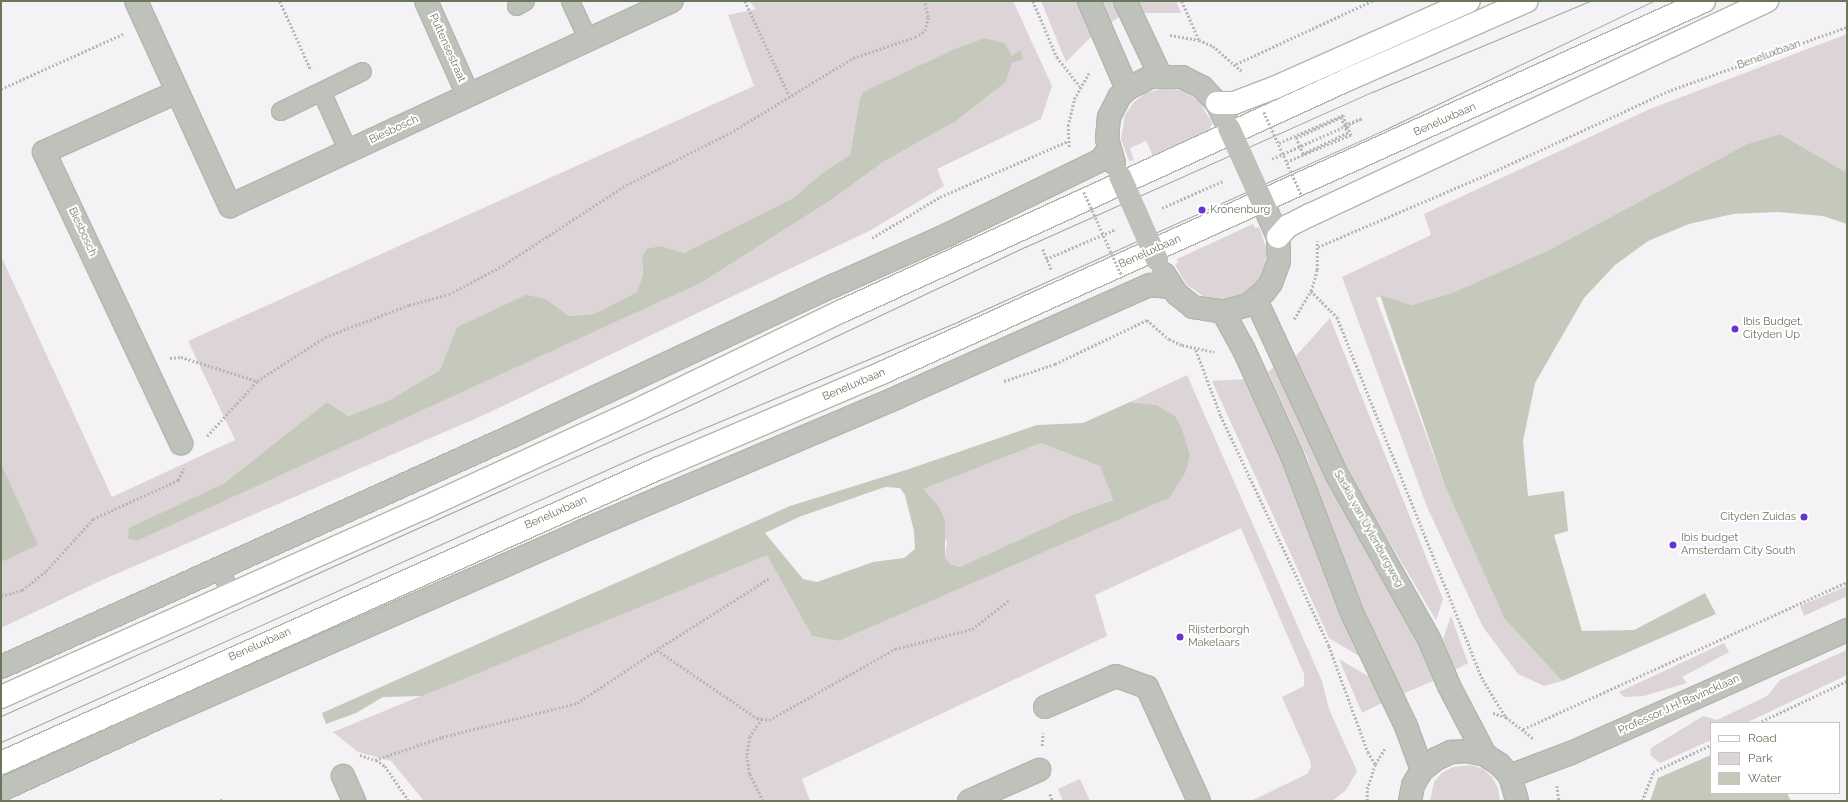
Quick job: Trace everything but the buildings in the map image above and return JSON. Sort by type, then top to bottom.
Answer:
[{"type":"main road","points":[[1217,103],[1234,103],[1276,87],[1469,1]]},
{"type":"main road","points":[[1,697],[627,414],[842,311],[1349,79],[1527,1]]},
{"type":"main road","name":"Beneluxbaan","points":[[1,762],[246,651],[666,465],[884,372],[1704,1]]},
{"type":"main road","points":[[1278,237],[1288,226],[1310,215],[1767,1]]},
{"type":"street","name":"Biesbosch","points":[[136,1],[230,206],[672,1]]},
{"type":"street","name":"Puttensestraat","points":[[426,1],[468,95]]},
{"type":"street","points":[[1089,1],[1127,90]]},
{"type":"street","points":[[1125,1],[1160,75]]},
{"type":"street","points":[[1160,75],[1182,77],[1192,81],[1217,103],[1278,237],[1279,249],[1276,272],[1264,292],[1256,300],[1240,309],[1223,312],[1193,306],[1170,287],[1108,150],[1106,128],[1116,102],[1127,90],[1142,80],[1160,75]]},
{"type":"street","name":"Biesbosch","points":[[177,92],[44,152],[185,451]]},
{"type":"street","points":[[1,667],[510,438],[825,289],[947,235],[1101,160],[1108,150]]},
{"type":"street","points":[[1,790],[257,674],[578,533],[898,397],[1150,286],[1170,287]]},
{"type":"street","name":"Saskia van Uylenburgweg","points":[[1256,300],[1337,475],[1430,641],[1449,686],[1485,755]]},
{"type":"street","points":[[1223,312],[1244,350],[1291,453],[1352,613],[1406,726],[1422,770]]},
{"type":"street","name":"Professor J.H. Bavincklaan","points":[[1510,776],[1572,753],[1847,630]]},
{"type":"street","points":[[1045,707],[1116,676],[1147,687],[1199,801]]},
{"type":"street","points":[[1410,801],[1413,785],[1422,770],[1436,759],[1451,752],[1468,751],[1485,755],[1499,764],[1510,776],[1517,801]]},
{"type":"street","points":[[969,801],[1039,770]]},
{"type":"street","points":[[343,776],[354,801]]},
{"type":"lane","points":[[570,1],[588,40]]},
{"type":"lane","points":[[280,111],[362,71]]},
{"type":"lane","points":[[321,91],[348,151]]},
{"type":"lane","points":[[220,568],[230,594]]},
{"type":"lane","points":[[246,651],[257,674]]},
{"type":"path","points":[[280,1],[321,91]]},
{"type":"path","points":[[745,1],[789,95]]},
{"type":"path","points":[[1,596],[22,590],[46,571],[93,519],[178,480],[185,451],[216,424],[257,381],[325,337],[409,305],[449,294],[502,266],[626,185],[730,133],[789,95],[853,58],[915,37],[925,31],[928,17],[924,1]]},
{"type":"path","points":[[1033,1],[1057,57],[1080,86]]},
{"type":"path","points":[[1182,1],[1199,40]]},
{"type":"path","points":[[1236,64],[1372,1]]},
{"type":"path","points":[[1,89],[146,23]]},
{"type":"path","name":"Beneluxbaan","points":[[1318,247],[1486,175],[1671,90],[1847,27]]},
{"type":"path","points":[[1264,112],[1302,196]]},
{"type":"path","points":[[1279,143],[1343,115],[1346,125],[1348,133],[1303,154],[1299,147],[1296,138],[1341,117],[1346,125],[1351,134],[1287,162]]},
{"type":"path","points":[[1270,160],[1362,118]]},
{"type":"path","points":[[865,241],[940,197],[1068,140]]},
{"type":"path","points":[[1154,211],[1227,179]]},
{"type":"path","points":[[1084,192],[1122,276]]},
{"type":"path","points":[[1092,228],[1099,224]]},
{"type":"path","points":[[1046,259],[1118,228]]},
{"type":"path","points":[[1100,246],[1107,243]]},
{"type":"path","points":[[1049,246],[1042,249],[1050,269],[1058,266]]},
{"type":"path","points":[[1311,291],[1337,317],[1482,680],[1506,717]]},
{"type":"path","points":[[996,384],[1055,364],[1147,320]]},
{"type":"path","points":[[1196,350],[1221,416],[1329,646],[1368,752],[1375,764]]},
{"type":"path","points":[[142,359],[181,357],[257,381]]},
{"type":"path","points":[[376,760],[442,737],[578,704],[657,650],[769,579]]},
{"type":"path","points":[[1523,729],[1847,582]]},
{"type":"path","points":[[657,650],[757,718],[769,720],[895,649],[972,629],[1008,601]]},
{"type":"path","points":[[1760,722],[1847,681]]},
{"type":"path","points":[[762,719],[750,737],[747,756],[750,774],[763,801]]},
{"type":"path","points":[[1642,801],[1653,772],[1710,745]]},
{"type":"path","points":[[353,752],[376,760],[385,766],[410,801]]},
{"type":"green space","points":[[749,1],[1013,1],[1052,86],[1041,119],[937,169],[944,186],[871,230],[486,414],[100,581],[1,628],[1,562],[35,540],[1,463],[1,256],[112,497],[235,440],[188,341],[754,86],[728,15],[756,9]],"holes":[[[985,38],[1005,43],[1012,56],[1020,51],[1012,63],[1006,82],[956,121],[883,162],[834,198],[701,283],[137,541],[128,539],[200,495],[223,484],[327,402],[348,416],[388,401],[440,370],[457,327],[546,299],[569,316],[594,314],[637,292],[643,274],[642,257],[661,246],[684,253],[793,198],[825,171],[850,155],[859,103]]]},
{"type":"green space","points":[[1041,1],[1080,1],[1095,33],[1066,62]]},
{"type":"green space","points":[[1100,1],[1115,1],[1121,16],[1110,23]]},
{"type":"green space","points":[[1136,1],[1176,1],[1181,13],[1141,13]]},
{"type":"green space","points":[[1847,34],[1847,173],[1780,134],[1747,144],[1549,250],[1452,293],[1411,305],[1381,296],[1376,298],[1445,486],[1504,618],[1562,681],[1544,686],[1518,674],[1483,627],[1427,507],[1342,277],[1431,235],[1424,214],[1650,109]]},
{"type":"green space","points":[[1163,88],[1180,90],[1198,100],[1213,124],[1210,126],[1211,130],[1153,156],[1146,141],[1130,148],[1135,164],[1133,160],[1129,161],[1121,139],[1125,115],[1134,102],[1146,93]]},
{"type":"green space","points":[[1253,224],[1255,228],[1259,227],[1267,250],[1264,269],[1255,286],[1237,297],[1219,300],[1203,296],[1187,285],[1175,265],[1178,262],[1177,259]]},
{"type":"green space","points":[[1330,318],[1443,599],[1436,620],[1346,469],[1295,357]]},
{"type":"green space","points":[[1276,365],[1381,565],[1438,679],[1402,694],[1335,545],[1307,457],[1268,372]]},
{"type":"green space","points":[[1187,375],[1322,681],[1329,709],[1357,771],[1346,790],[1332,801],[1251,801],[1307,774],[1311,767],[1310,760],[1282,697],[1304,686],[1304,674],[1241,528],[1095,595],[1107,636],[802,779],[810,801],[424,801],[391,761],[358,752],[333,732],[767,554],[812,636],[839,641],[1169,498],[1190,455],[1182,428],[1175,416],[1157,405],[1130,402]]},
{"type":"green space","points":[[1246,379],[1293,475],[1367,661],[1329,638],[1212,381]]},
{"type":"green space","points":[[1041,443],[1100,466],[1113,500],[1075,514],[960,567],[950,564],[945,557],[947,543],[922,489]]},
{"type":"green space","points":[[1847,586],[1847,596],[1804,616],[1800,606]]},
{"type":"green space","points":[[1451,616],[1468,663],[1455,670],[1443,639]]},
{"type":"green space","points":[[1724,643],[1729,652],[1682,677],[1687,683],[1644,696],[1624,697],[1619,692]]},
{"type":"green space","points":[[1847,650],[1847,675],[1748,722],[1710,722],[1710,740],[1660,763],[1650,755],[1651,748],[1703,716],[1717,720],[1767,696],[1780,680]]},
{"type":"green space","points":[[1339,659],[1378,682],[1386,701],[1362,713]]},
{"type":"green space","points":[[1471,765],[1483,769],[1492,777],[1498,788],[1500,801],[1430,801],[1434,782],[1442,773],[1453,767]]},
{"type":"green space","points":[[1080,779],[1090,801],[1063,801],[1058,789]]},
{"type":"water","points":[[985,38],[1005,43],[1012,56],[1020,50],[1023,59],[1012,63],[1006,82],[956,121],[883,162],[834,198],[701,283],[137,541],[128,539],[129,528],[223,484],[327,402],[348,416],[388,401],[440,370],[457,327],[526,295],[546,299],[569,316],[594,314],[637,292],[643,274],[642,257],[647,249],[661,246],[684,253],[793,198],[825,171],[850,155],[859,103],[863,92],[955,49]]},
{"type":"water","points":[[1780,134],[1847,173],[1847,224],[1823,216],[1777,212],[1733,214],[1689,224],[1648,241],[1615,265],[1584,298],[1535,383],[1523,441],[1528,496],[1564,491],[1568,531],[1554,535],[1582,631],[1634,630],[1705,593],[1716,614],[1562,681],[1504,618],[1445,486],[1380,295],[1411,305],[1452,293],[1549,250],[1747,144]]},
{"type":"water","points":[[1130,402],[1157,405],[1175,416],[1182,428],[1190,455],[1186,471],[1169,498],[839,641],[812,636],[767,555],[422,696],[383,697],[356,713],[326,724],[322,713],[790,506],[909,469],[1037,425],[1083,423]],"holes":[[[1041,443],[1100,466],[1113,500],[1075,514],[960,567],[950,564],[945,557],[945,520],[939,507],[923,489]],[[885,487],[900,488],[905,495],[914,531],[915,549],[904,558],[873,562],[817,582],[803,579],[765,533],[799,517]]]},
{"type":"water","points":[[1,463],[38,545],[1,562]]},
{"type":"water","points":[[1710,755],[1710,794],[1788,794],[1791,801],[1650,801],[1658,778]]},
{"type":"tram line","points":[[1,716],[686,407],[1025,247],[1372,92],[1590,1]]},
{"type":"tram line","points":[[1,742],[637,456],[959,321],[1386,129],[1653,1]]},
{"type":"place","name":"Kronenburg","points":[[1202,210]]},
{"type":"place","name":"Ibis Budget, Cityden Up","points":[[1735,329]]},
{"type":"place","name":"Cityden Zuidas","points":[[1804,517]]},
{"type":"place","name":"Ibis budget Amsterdam City South","points":[[1673,545]]},
{"type":"place","name":"Rijsterborgh Makelaars","points":[[1180,637]]}]
